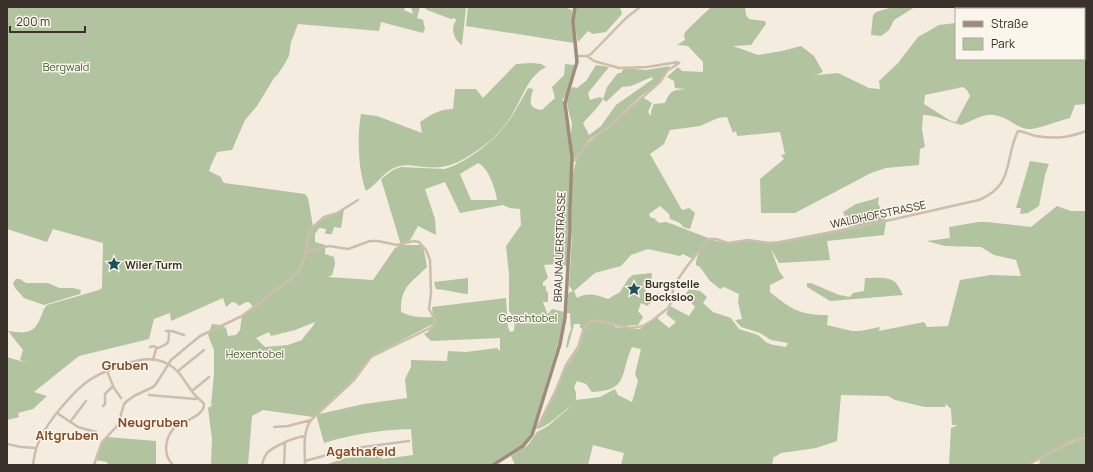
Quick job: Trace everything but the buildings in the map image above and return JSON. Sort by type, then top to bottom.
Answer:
[{"type":"street","name":"BRAUNAUERSTRASSE","points":[[493,465],[525,444],[531,436],[561,337],[565,318],[572,162],[565,101],[575,70],[577,56],[574,21],[575,7]]},
{"type":"street","points":[[577,56],[587,56],[592,53],[629,15],[640,7]]},
{"type":"street","points":[[572,162],[586,144],[606,129],[660,82],[668,71],[679,63],[622,68],[594,61],[587,56]]},
{"type":"street","name":"WALDHOFSTRASSE","points":[[534,429],[538,426],[555,394],[567,363],[578,347],[585,325],[596,320],[623,327],[634,327],[643,326],[652,320],[668,308],[672,301],[673,288],[676,282],[701,247],[709,239],[716,239],[728,243],[748,240],[769,243],[781,242],[868,225],[979,200],[993,192],[1002,183],[1018,131],[1041,137],[1061,138],[1071,137],[1086,131]]},
{"type":"street","points":[[94,465],[102,442],[119,422],[124,404],[134,396],[156,384],[168,364],[204,333],[225,325],[242,316],[295,275],[301,266],[306,252],[309,235],[313,227],[324,217],[344,209],[358,200]]},
{"type":"street","points":[[305,465],[306,428],[311,420],[354,380],[371,358],[430,328],[433,326],[435,320],[429,309],[431,293],[430,260],[426,250],[419,242],[414,241],[399,245],[373,241],[348,249],[329,246],[306,252]]},
{"type":"street","points":[[152,360],[154,351],[157,348],[168,344],[168,331],[184,334]]},
{"type":"street","points":[[150,347],[154,346],[157,348]]},
{"type":"street","points":[[178,371],[204,350]]},
{"type":"street","points":[[33,465],[36,448],[43,432],[71,395],[95,376],[132,361],[145,359],[168,364],[178,371],[192,391],[204,403],[203,411],[181,424],[178,424],[174,428],[167,442],[167,456],[173,465]]},
{"type":"street","points":[[107,371],[113,386],[121,398]]},
{"type":"street","points":[[192,391],[209,377]]},
{"type":"street","points":[[103,406],[105,404],[105,394],[113,386]]},
{"type":"street","points":[[149,395],[198,398]]},
{"type":"street","points":[[70,422],[86,401]]},
{"type":"street","points":[[57,413],[85,430],[96,432]]},
{"type":"street","points":[[274,427],[288,426],[311,420]]},
{"type":"street","points":[[262,465],[263,459],[267,453],[294,438],[305,436]]},
{"type":"street","points":[[1028,465],[1049,453],[1086,436]]},
{"type":"street","points":[[305,461],[348,448],[409,441]]},
{"type":"street","points":[[284,465],[285,443]]},
{"type":"street","points":[[7,444],[36,448]]},
{"type":"green space","points":[[7,7],[405,7],[404,10],[413,14],[411,7],[420,7],[417,18],[423,20],[425,29],[423,33],[381,22],[379,31],[298,24],[291,42],[289,56],[284,65],[274,78],[257,106],[245,120],[232,150],[217,152],[210,168],[209,171],[221,177],[224,183],[305,194],[308,198],[313,226],[319,221],[344,209],[341,228],[334,227],[332,234],[325,234],[326,229],[319,228],[315,234],[315,242],[325,245],[325,254],[334,257],[335,264],[332,275],[328,277],[373,280],[395,248],[401,245],[381,179],[393,170],[401,167],[445,169],[466,159],[495,138],[512,116],[528,88],[533,89],[531,100],[532,105],[537,109],[542,110],[555,98],[552,87],[564,75],[565,64],[575,65],[562,100],[564,101],[564,110],[571,152],[568,266],[556,264],[544,265],[548,278],[543,282],[543,286],[546,286],[546,291],[548,292],[548,302],[543,302],[547,313],[548,314],[552,309],[564,312],[562,330],[531,434],[526,442],[517,449],[491,465],[325,465],[345,458],[381,454],[382,459],[413,455],[411,429],[367,433],[324,443],[317,414],[313,417],[263,410],[252,416],[248,465],[211,465],[212,439],[208,408],[214,404],[211,405],[214,374],[214,350],[208,335],[212,324],[221,325],[226,328],[228,336],[236,335],[240,330],[242,316],[254,308],[249,302],[239,306],[232,302],[226,307],[223,298],[171,321],[170,313],[154,319],[149,339],[79,356],[34,392],[47,396],[33,409],[18,413],[19,417],[7,420],[7,357],[27,363],[20,360],[23,350],[8,331],[27,332],[34,328],[37,324],[47,305],[102,288],[103,243],[53,229],[47,242],[7,229]],"holes":[[[478,163],[482,165],[491,179],[497,200],[471,200],[460,174]],[[445,182],[460,213],[503,205],[510,208],[520,209],[521,225],[506,246],[509,274],[509,311],[515,319],[514,331],[510,332],[508,327],[506,298],[432,307],[433,317],[417,317],[401,312],[402,297],[405,291],[411,282],[427,267],[423,245],[403,245],[409,242],[418,226],[436,235],[435,219],[425,189]],[[315,322],[302,340],[288,345],[265,347],[256,338],[269,332],[271,336],[295,330]],[[433,324],[428,332],[424,334],[431,341],[500,338],[500,351],[497,348],[466,352],[448,351],[447,361],[411,360],[411,367],[405,379],[407,398],[364,404],[319,414],[358,375],[372,356]]]},
{"type":"green space","points":[[424,7],[466,7],[462,45],[459,43],[454,34],[453,27],[456,21],[455,18],[451,19],[427,10]]},
{"type":"green space","points":[[468,7],[565,7],[572,10],[574,43],[466,26]]},
{"type":"green space","points":[[576,7],[620,7],[622,14],[606,32],[593,34],[588,31],[578,42],[575,24]]},
{"type":"green space","points":[[711,7],[745,7],[746,15],[749,19],[765,21],[766,24],[751,45],[733,46],[758,55],[801,46],[814,56],[823,72],[812,77],[817,75],[838,73],[869,88],[880,89],[879,81],[898,63],[918,37],[939,25],[955,23],[955,60],[1085,60],[1086,30],[1086,104],[1075,105],[1070,118],[1028,129],[994,115],[984,116],[961,125],[938,117],[923,115],[922,129],[925,147],[920,149],[919,165],[886,168],[871,173],[795,213],[761,213],[760,179],[784,159],[781,155],[785,154],[780,132],[737,136],[736,131],[733,133],[727,117],[718,118],[700,126],[670,130],[664,144],[650,154],[682,210],[689,208],[695,213],[690,229],[683,227],[679,223],[670,219],[669,214],[660,206],[649,214],[651,218],[654,218],[659,223],[666,222],[716,241],[728,243],[748,240],[769,243],[857,226],[849,227],[843,212],[856,204],[879,197],[878,203],[886,221],[884,235],[827,241],[830,260],[779,263],[771,249],[779,271],[784,278],[770,285],[770,292],[784,303],[797,310],[810,314],[828,315],[827,325],[852,331],[880,327],[879,331],[924,322],[927,327],[948,326],[960,280],[991,275],[1021,276],[1016,260],[994,255],[981,247],[945,246],[927,241],[950,238],[949,227],[987,222],[1031,227],[1057,206],[1071,211],[1086,211],[1086,435],[1056,449],[1084,438],[1086,440],[1086,465],[1039,465],[1040,460],[1028,465],[949,465],[951,428],[958,425],[952,425],[951,409],[946,404],[945,407],[925,407],[895,400],[888,396],[841,395],[837,441],[816,448],[781,453],[775,457],[774,455],[772,465],[621,465],[624,453],[593,445],[588,465],[515,465],[511,456],[528,445],[537,432],[548,426],[571,406],[551,422],[537,429],[557,390],[566,367],[579,348],[584,331],[580,327],[580,324],[574,324],[568,347],[566,348],[571,329],[570,313],[567,313],[568,294],[573,291],[569,286],[572,234],[572,182],[578,156],[573,159],[571,136],[572,124],[567,101],[569,92],[572,87],[577,88],[586,81],[596,65],[609,67],[588,93],[590,100],[600,97],[603,99],[607,87],[624,68],[646,70],[670,66],[660,82],[641,96],[606,128],[589,140],[584,147],[642,97],[652,103],[648,112],[651,115],[654,104],[665,103],[668,96],[672,92],[685,89],[675,88],[674,81],[667,77],[678,67],[682,71],[703,72],[703,62],[688,46],[677,45],[685,40],[684,34]],"holes":[[[652,77],[653,79],[616,105],[601,126],[589,135],[583,123],[603,99],[606,102],[622,87],[631,86]],[[963,87],[967,90],[970,96],[956,122],[951,121],[924,104],[925,95]],[[648,249],[680,256],[683,254],[693,259],[699,253],[696,265],[700,267],[710,281],[720,289],[724,287],[739,294],[738,302],[742,319],[735,320],[741,327],[760,333],[771,340],[788,343],[786,347],[767,343],[758,335],[739,329],[731,318],[713,312],[703,303],[707,297],[700,291],[689,289],[685,295],[695,307],[689,316],[670,306],[666,314],[676,322],[669,328],[657,317],[640,329],[615,327],[605,323],[623,326],[638,325],[643,317],[638,311],[641,303],[647,306],[659,296],[658,293],[649,299],[643,283],[645,281],[651,281],[652,273],[633,275],[628,279],[620,292],[608,299],[596,295],[585,295],[577,298],[574,291],[595,273],[621,266],[631,255]],[[632,347],[641,349],[635,374],[638,381],[632,402],[618,395],[615,389],[600,397],[576,400],[574,387],[577,381],[586,384],[592,392],[604,391],[618,384],[624,372]]]},
{"type":"green space","points":[[893,7],[915,7],[894,20],[889,30],[881,36],[871,35],[873,15],[876,12]]},
{"type":"green space","points":[[516,64],[541,64],[546,67],[539,71],[529,83],[514,112],[499,133],[485,145],[463,160],[451,165],[439,167],[412,165],[400,166],[390,170],[366,191],[361,173],[359,153],[361,114],[377,116],[422,133],[420,122],[435,113],[453,109],[455,89],[476,89],[483,98]]},
{"type":"green space","points":[[1030,161],[1049,164],[1045,175],[1039,206],[1028,213],[1020,214],[1021,208],[1016,208]]},
{"type":"green space","points":[[468,278],[468,294],[436,289],[434,282]]},
{"type":"green space","points":[[865,278],[890,279],[897,284],[903,295],[830,301],[807,287],[807,283],[811,283],[839,295],[850,297],[853,293],[864,291]]},
{"type":"green space","points":[[16,279],[20,279],[26,283],[48,283],[59,288],[73,288],[81,290],[80,294],[44,305],[24,298],[15,288],[13,283]]},
{"type":"green space","points":[[107,437],[156,441],[156,465],[108,465],[107,462],[96,460],[101,445]]},
{"type":"place","name":"Wiler Turm","points":[[114,264]]},
{"type":"place","name":"Burgstelle Bocksloo","points":[[634,289]]},
{"type":"district","name":"Gruben","points":[[125,365]]},
{"type":"district","name":"Neugruben","points":[[153,422]]},
{"type":"district","name":"Altgruben","points":[[67,435]]},
{"type":"district","name":"Agathafeld","points":[[361,451]]},
{"type":"park label","name":"Bergwald","points":[[66,66]]},
{"type":"park label","name":"Geschtobel","points":[[528,317]]},
{"type":"park label","name":"Hexentobel","points":[[255,353]]}]
